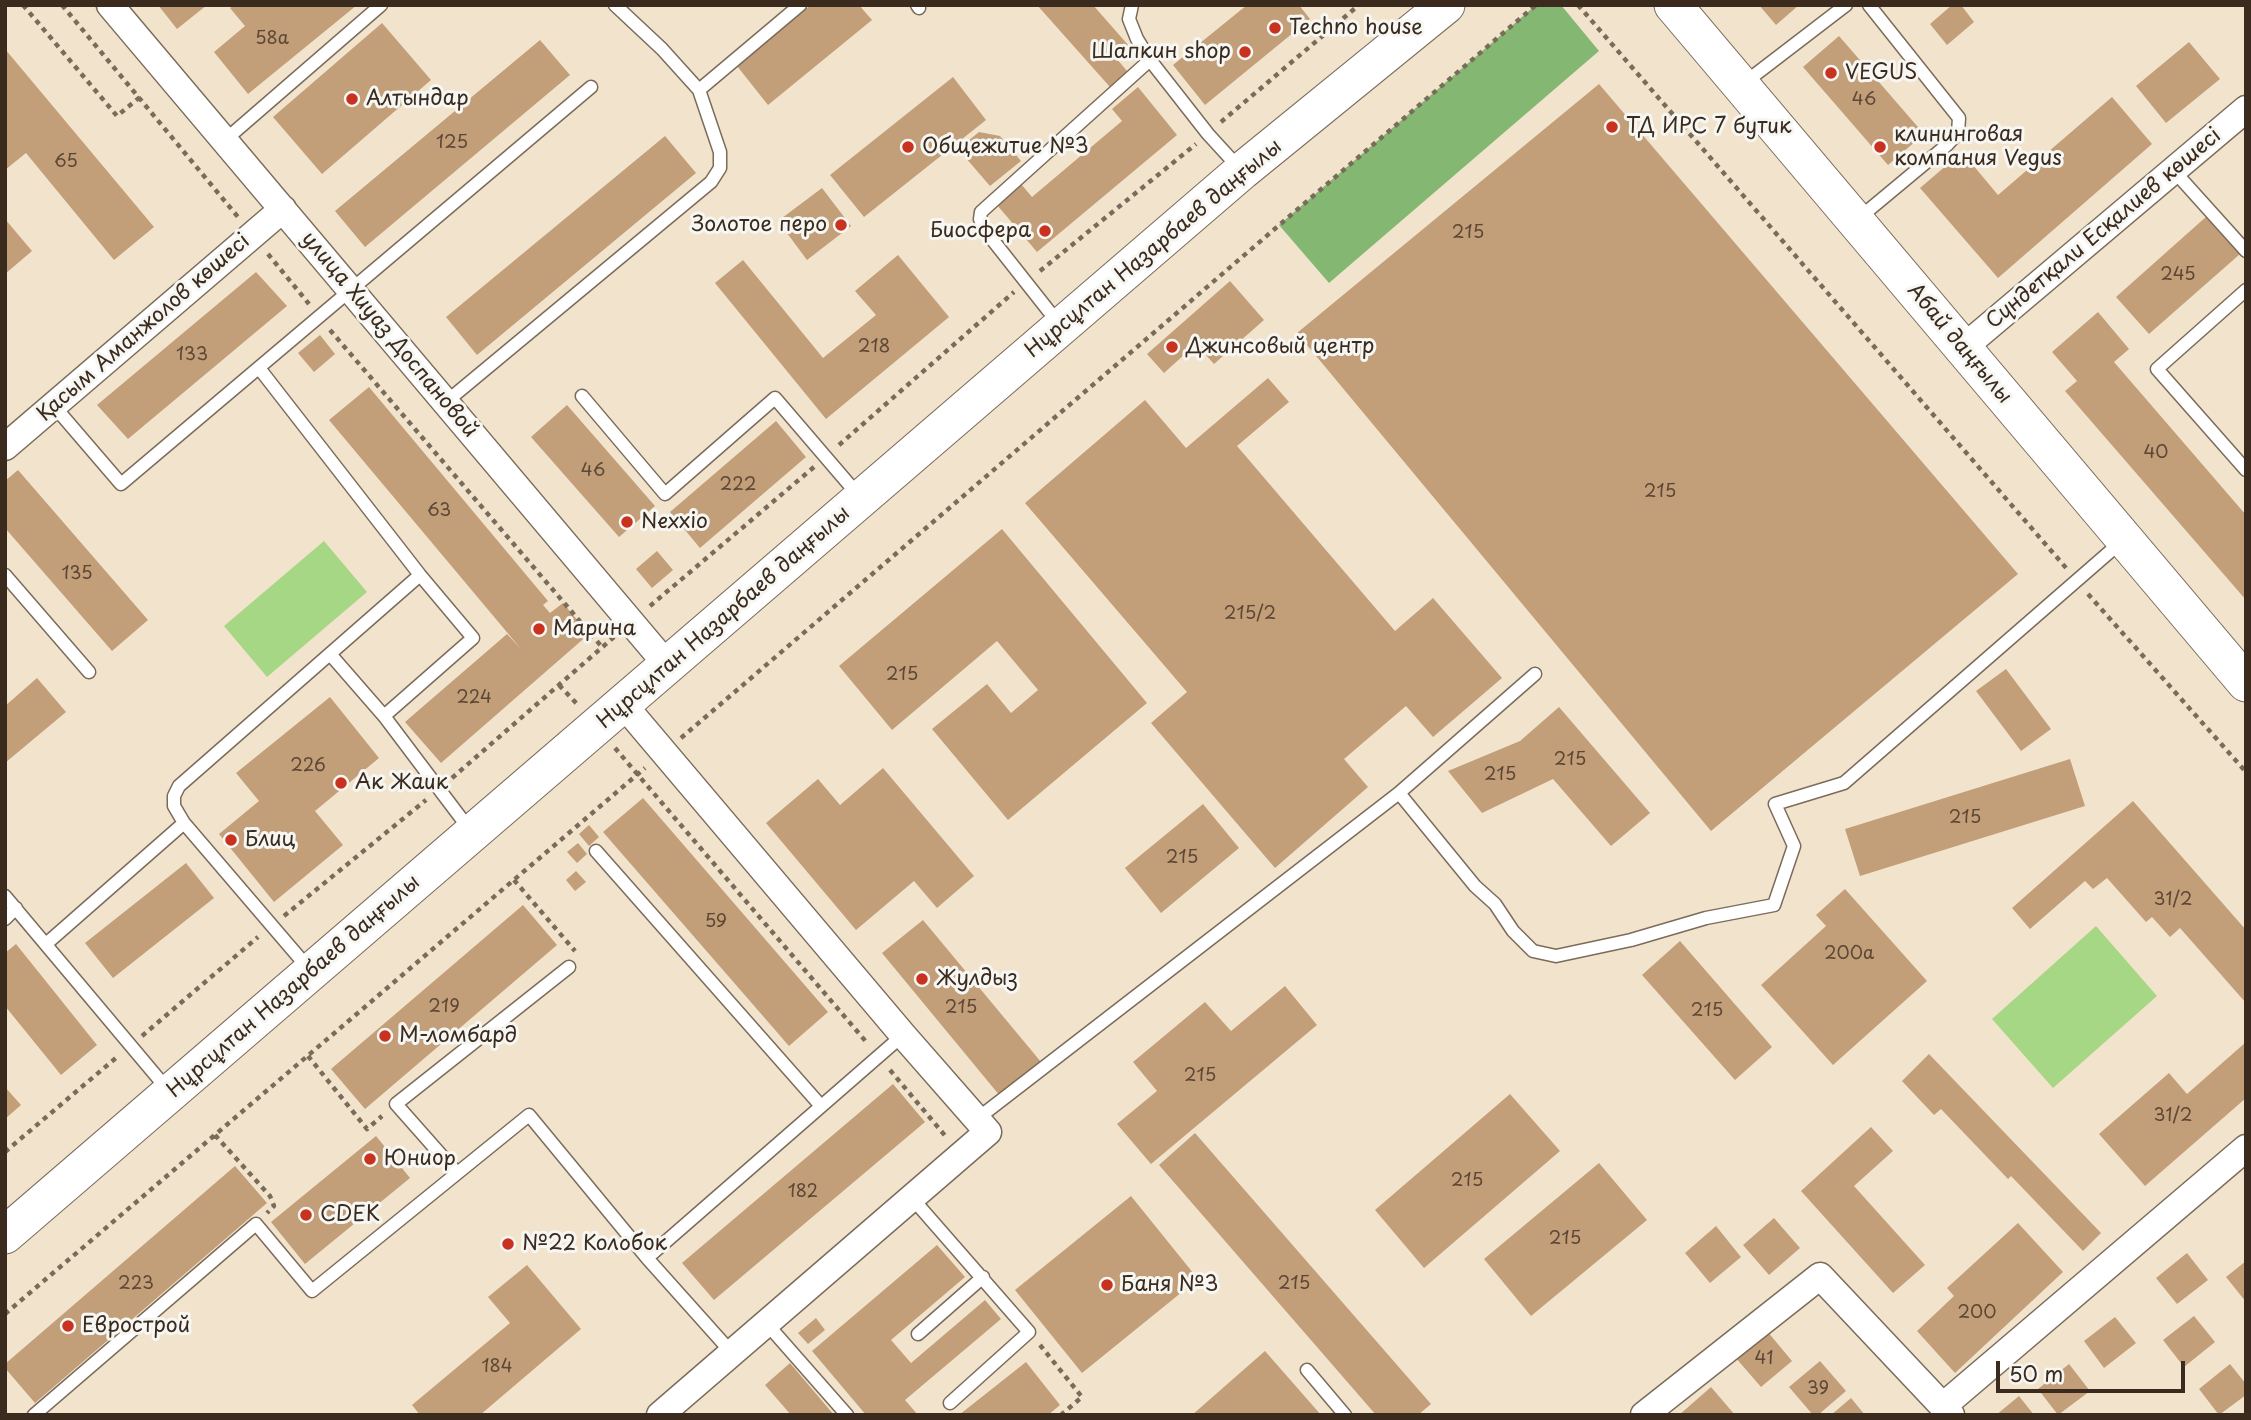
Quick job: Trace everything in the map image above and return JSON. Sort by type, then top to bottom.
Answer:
[{"type":"main road","name":"Нұрсұлтан Назарбаев даңғылы","points":[[5,1235],[1242,172],[1446,5]]},
{"type":"main road","name":"Абай даңғылы","points":[[1673,5],[2246,683]]},
{"type":"street","name":"улица Хиуаз Доспановой","points":[[110,5],[668,666]]},
{"type":"street","name":"Сүндетқали Есқалиев көшесі","points":[[1962,348],[2246,109]]},
{"type":"street","name":"Қасым Аманжолов көшесі","points":[[5,447],[283,209]]},
{"type":"street","points":[[610,716],[664,752],[988,1132],[660,1415]]},
{"type":"street","points":[[1644,1415],[1819,1276],[1947,1411],[2246,1149]]},
{"type":"lane","points":[[224,141],[381,5]]},
{"type":"lane","points":[[446,402],[711,182],[720,168],[720,152],[699,90],[662,49],[615,5]]},
{"type":"lane","points":[[699,90],[800,5]]},
{"type":"lane","points":[[1132,5],[1129,19],[1150,60],[1208,134],[1242,172]]},
{"type":"lane","points":[[1756,74],[1846,5]]},
{"type":"lane","points":[[1869,5],[1959,118],[1958,133],[1947,145],[1870,209]]},
{"type":"lane","points":[[1061,327],[984,229],[980,219],[981,212],[1150,60]]},
{"type":"lane","points":[[54,406],[121,484],[591,87]]},
{"type":"lane","points":[[2174,170],[2246,251]]},
{"type":"lane","points":[[2246,290],[2157,369],[2246,470]]},
{"type":"lane","points":[[259,368],[420,575],[473,638],[384,716]]},
{"type":"lane","points":[[582,396],[665,494],[775,398],[862,499]]},
{"type":"lane","points":[[1399,793],[1475,886],[1495,904],[1513,931],[1533,951],[1556,956],[1632,940],[1706,918],[1774,905],[1794,846],[1775,804],[1844,783],[2124,539]]},
{"type":"lane","points":[[5,575],[89,672]]},
{"type":"lane","points":[[312,972],[184,823],[174,806],[174,796],[179,786],[420,575]]},
{"type":"lane","points":[[330,654],[384,716],[473,833]]},
{"type":"lane","points":[[977,1119],[1399,793],[1535,674]]},
{"type":"lane","points":[[46,944],[184,823]]},
{"type":"lane","points":[[596,851],[821,1107]]},
{"type":"lane","points":[[5,896],[170,1093]]},
{"type":"lane","points":[[5,919],[16,908]]},
{"type":"lane","points":[[457,1173],[396,1104],[569,967]]},
{"type":"lane","points":[[647,1258],[903,1035]]},
{"type":"lane","points":[[34,1415],[256,1224],[312,1291],[528,1115],[647,1258],[732,1353]]},
{"type":"lane","points":[[912,1198],[1029,1332],[950,1403]]},
{"type":"lane","points":[[918,1334],[983,1277]]},
{"type":"lane","points":[[767,1324],[847,1415]]},
{"type":"lane","points":[[1307,1370],[1345,1415]]},
{"type":"path","points":[[23,5],[117,116],[140,97]]},
{"type":"path","points":[[62,5],[319,317],[602,647]]},
{"type":"path","points":[[5,1152],[271,927],[439,790],[1024,283],[1208,134],[1359,5]]},
{"type":"path","points":[[5,1314],[1536,5]]},
{"type":"path","points":[[1578,5],[2246,772]]},
{"type":"path","points":[[559,685],[610,716],[638,775],[962,1154]]},
{"type":"path","points":[[514,880],[575,950],[569,967]]},
{"type":"path","points":[[307,1056],[367,1129],[396,1104]]},
{"type":"path","points":[[215,1135],[270,1196],[274,1206],[256,1224]]},
{"type":"path","points":[[1029,1332],[1082,1396],[1061,1415]]},
{"type":"green space","points":[[1536,5],[1561,5],[1599,51],[1329,283],[1279,225]]},
{"type":"green space","points":[[324,541],[367,592],[267,677],[224,626]]},
{"type":"green space","points":[[2096,926],[2157,996],[2053,1088],[1992,1019]]},
{"type":"building","points":[[158,5],[207,5],[177,29]]},
{"type":"building","points":[[234,5],[357,5],[248,94],[214,52],[245,26],[230,8]]},
{"type":"building","points":[[811,5],[859,5],[872,20],[768,105],[737,66]]},
{"type":"building","points":[[1037,5],[1093,5],[1129,46],[1116,58],[1127,71],[1110,87]]},
{"type":"building","points":[[1247,5],[1299,5],[1310,19],[1205,105],[1173,65]]},
{"type":"building","points":[[1759,5],[1799,5],[1776,25]]},
{"type":"building","points":[[1952,5],[1961,5],[1974,22],[1947,45],[1930,24]]},
{"type":"building","name":"Алтындар","points":[[382,23],[431,80],[322,174],[273,117]]},
{"type":"building","points":[[1839,36],[1924,134],[1888,165],[1803,67]]},
{"type":"building","points":[[540,40],[570,75],[365,247],[335,211]]},
{"type":"building","points":[[2189,42],[2220,79],[2166,123],[2136,86]]},
{"type":"building","points":[[5,49],[154,227],[114,260],[26,153],[5,170]]},
{"type":"building","name":"Общежитие №3","points":[[953,77],[986,120],[864,217],[830,175]]},
{"type":"building","points":[[1599,84],[2018,574],[1711,831],[1297,333]]},
{"type":"building","points":[[1138,87],[1177,135],[1037,252],[997,205],[1021,184],[1032,197],[1122,121],[1112,109]]},
{"type":"building","points":[[2112,97],[2152,144],[1998,278],[1920,188],[1962,152],[1998,195]]},
{"type":"building","points":[[979,132],[1000,136],[1021,161],[990,186],[958,149]]},
{"type":"building","points":[[665,136],[696,173],[477,355],[446,317]]},
{"type":"building","points":[[822,188],[851,226],[807,260],[778,221]]},
{"type":"building","points":[[2207,216],[2240,254],[2149,334],[2116,297]]},
{"type":"building","points":[[5,219],[32,251],[5,274]]},
{"type":"building","points":[[898,255],[949,317],[826,419],[715,283],[743,260],[823,358],[876,315],[855,291]]},
{"type":"building","points":[[256,272],[287,306],[128,439],[97,405]]},
{"type":"building","points":[[1230,281],[1264,320],[1214,364],[1196,344],[1164,373],[1147,354]]},
{"type":"building","points":[[2098,312],[2129,349],[2114,362],[2246,515],[2246,600],[2065,391],[2077,381],[2052,352]]},
{"type":"building","points":[[320,335],[335,354],[314,372],[298,353]]},
{"type":"building","points":[[1268,378],[1289,402],[1237,446],[1395,631],[1433,598],[1502,678],[1433,737],[1406,706],[1344,759],[1368,787],[1275,868],[1151,723],[1187,692],[1025,503],[1145,400],[1186,448]]},
{"type":"building","points":[[369,387],[548,601],[543,605],[550,613],[563,603],[589,634],[441,763],[405,722],[507,634],[521,649],[329,420]]},
{"type":"building","points":[[567,405],[655,506],[619,537],[531,437]]},
{"type":"building","points":[[776,421],[806,457],[700,548],[670,512]]},
{"type":"building","points":[[18,470],[148,620],[112,651],[5,528],[5,481]]},
{"type":"building","points":[[1002,529],[1147,703],[1008,820],[932,729],[987,684],[1011,713],[1038,690],[997,641],[892,730],[839,666]]},
{"type":"building","points":[[657,551],[673,570],[652,588],[636,569]]},
{"type":"building","points":[[2006,669],[2051,729],[2021,751],[1976,691]]},
{"type":"building","points":[[37,678],[66,712],[5,763],[5,706]]},
{"type":"building","points":[[330,697],[379,758],[315,811],[343,845],[274,902],[219,834],[259,801],[236,773]]},
{"type":"building","points":[[1559,707],[1650,813],[1611,846],[1553,779],[1482,813],[1448,771],[1520,741]]},
{"type":"building","points":[[2070,759],[2085,806],[1860,876],[1845,829]]},
{"type":"building","points":[[883,768],[974,876],[937,908],[914,881],[856,930],[766,823],[818,779],[840,805]]},
{"type":"building","points":[[643,798],[828,1012],[789,1046],[603,832]]},
{"type":"building","points":[[2133,801],[2246,930],[2246,1003],[2180,928],[2170,937],[2152,917],[2146,922],[2107,878],[2093,889],[2085,881],[2030,929],[2012,908]]},
{"type":"building","points":[[1203,804],[1239,848],[1161,913],[1125,868]]},
{"type":"building","points":[[589,825],[599,837],[589,846],[579,834]]},
{"type":"building","points":[[578,843],[587,854],[577,863],[567,852]]},
{"type":"building","points":[[186,863],[214,898],[113,978],[85,943]]},
{"type":"building","points":[[576,871],[586,882],[575,891],[566,880]]},
{"type":"building","points":[[1845,889],[1927,981],[1833,1065],[1761,985],[1826,926],[1816,915]]},
{"type":"building","points":[[523,905],[557,945],[365,1109],[331,1069]]},
{"type":"building","points":[[923,920],[1041,1062],[1000,1096],[882,953]]},
{"type":"building","points":[[1680,941],[1772,1047],[1735,1080],[1642,975]]},
{"type":"building","points":[[16,944],[97,1045],[61,1075],[5,1006],[5,953]]},
{"type":"building","points":[[1285,986],[1317,1025],[1151,1164],[1117,1124],[1157,1091],[1133,1062],[1205,1002],[1231,1031]]},
{"type":"building","points":[[2246,1042],[2246,1098],[2145,1186],[2099,1134],[2169,1073],[2187,1094]]},
{"type":"building","points":[[1929,1054],[2101,1233],[2083,1251],[2011,1176],[2008,1179],[1941,1109],[1934,1115],[1902,1081]]},
{"type":"building","points":[[893,1084],[925,1122],[714,1300],[682,1263]]},
{"type":"building","points":[[5,1087],[21,1105],[5,1119]]},
{"type":"building","points":[[1510,1094],[1560,1151],[1424,1268],[1375,1210]]},
{"type":"building","points":[[1871,1127],[1893,1151],[1854,1186],[1925,1265],[1893,1293],[1801,1191]]},
{"type":"building","points":[[1195,1133],[1431,1404],[1418,1415],[1376,1415],[1159,1165]]},
{"type":"building","points":[[376,1136],[410,1178],[305,1264],[271,1222]]},
{"type":"building","points":[[1599,1163],[1647,1220],[1531,1316],[1484,1259]]},
{"type":"building","points":[[235,1166],[267,1203],[35,1403],[5,1368],[5,1364]]},
{"type":"building","name":"Баня №3","points":[[1131,1196],[1198,1279],[1082,1373],[1015,1290]]},
{"type":"building","points":[[1774,1218],[1800,1248],[1769,1275],[1743,1245]]},
{"type":"building","points":[[2018,1223],[2063,1272],[1955,1373],[1917,1331],[1954,1296],[1947,1288]]},
{"type":"building","points":[[1716,1226],[1741,1257],[1710,1283],[1685,1253]]},
{"type":"building","points":[[937,1245],[965,1277],[891,1340],[911,1363],[985,1300],[1001,1319],[905,1400],[918,1415],[866,1415],[812,1351]]},
{"type":"building","points":[[2187,1253],[2208,1280],[2177,1304],[2156,1278]]},
{"type":"building","points":[[2246,1261],[2246,1302],[2226,1277]]},
{"type":"building","points":[[527,1265],[581,1329],[480,1415],[420,1415],[412,1405],[510,1323],[488,1297]]},
{"type":"building","points":[[2194,1316],[2215,1342],[2184,1367],[2163,1340]]},
{"type":"building","points":[[2115,1317],[2136,1343],[2104,1368],[2084,1341]]},
{"type":"building","points":[[816,1318],[825,1330],[808,1344],[798,1333]]},
{"type":"building","points":[[1767,1331],[1792,1361],[1761,1387],[1735,1357]]},
{"type":"building","points":[[1265,1351],[1321,1415],[1192,1415]]},
{"type":"building","points":[[1820,1361],[1846,1391],[1818,1415],[1813,1415],[1789,1387]]},
{"type":"building","points":[[1026,1362],[1060,1405],[1048,1415],[959,1415]]},
{"type":"building","points":[[790,1363],[834,1415],[791,1415],[765,1385]]},
{"type":"building","points":[[2069,1364],[2090,1391],[2058,1415],[2038,1389]]},
{"type":"building","points":[[2230,1364],[2246,1384],[2246,1395],[2219,1415],[2199,1389]]},
{"type":"building","points":[[1711,1387],[1735,1415],[1679,1415]]},
{"type":"building","points":[[2019,1396],[2034,1415],[1996,1415]]},
{"type":"building","points":[[1851,1398],[1865,1415],[1831,1415]]},
{"type":"place","name":"Techno house","points":[[1275,28]]},
{"type":"place","name":"Шапкин shop","points":[[1245,52]]},
{"type":"place","name":"VEGUS","points":[[1831,73]]},
{"type":"place","name":"Алтындар","points":[[352,99]]},
{"type":"place","name":"ТД ИРС 7 бутик","points":[[1612,127]]},
{"type":"place","name":"Общежитие №3","points":[[908,147]]},
{"type":"place","name":"клининговая компания Vegus","points":[[1880,147]]},
{"type":"place","name":"Золотое перо","points":[[841,225]]},
{"type":"place","name":"Биосфера","points":[[1045,231]]},
{"type":"place","name":"Джинсовый центр","points":[[1172,347]]},
{"type":"place","name":"Nexxio","points":[[627,522]]},
{"type":"place","name":"Марина","points":[[539,629]]},
{"type":"place","name":"Ак Жаик","points":[[341,783]]},
{"type":"place","name":"Блиц","points":[[231,840]]},
{"type":"place","name":"Жулдыз","points":[[922,979]]},
{"type":"place","name":"М-ломбард","points":[[385,1036]]},
{"type":"place","name":"Юниор","points":[[370,1159]]},
{"type":"place","name":"CDEK","points":[[306,1215]]},
{"type":"place","name":"№22 Колобок","points":[[508,1244]]},
{"type":"place","name":"Баня №3","points":[[1107,1285]]},
{"type":"place","name":"Еврострой","points":[[68,1326]]}]
